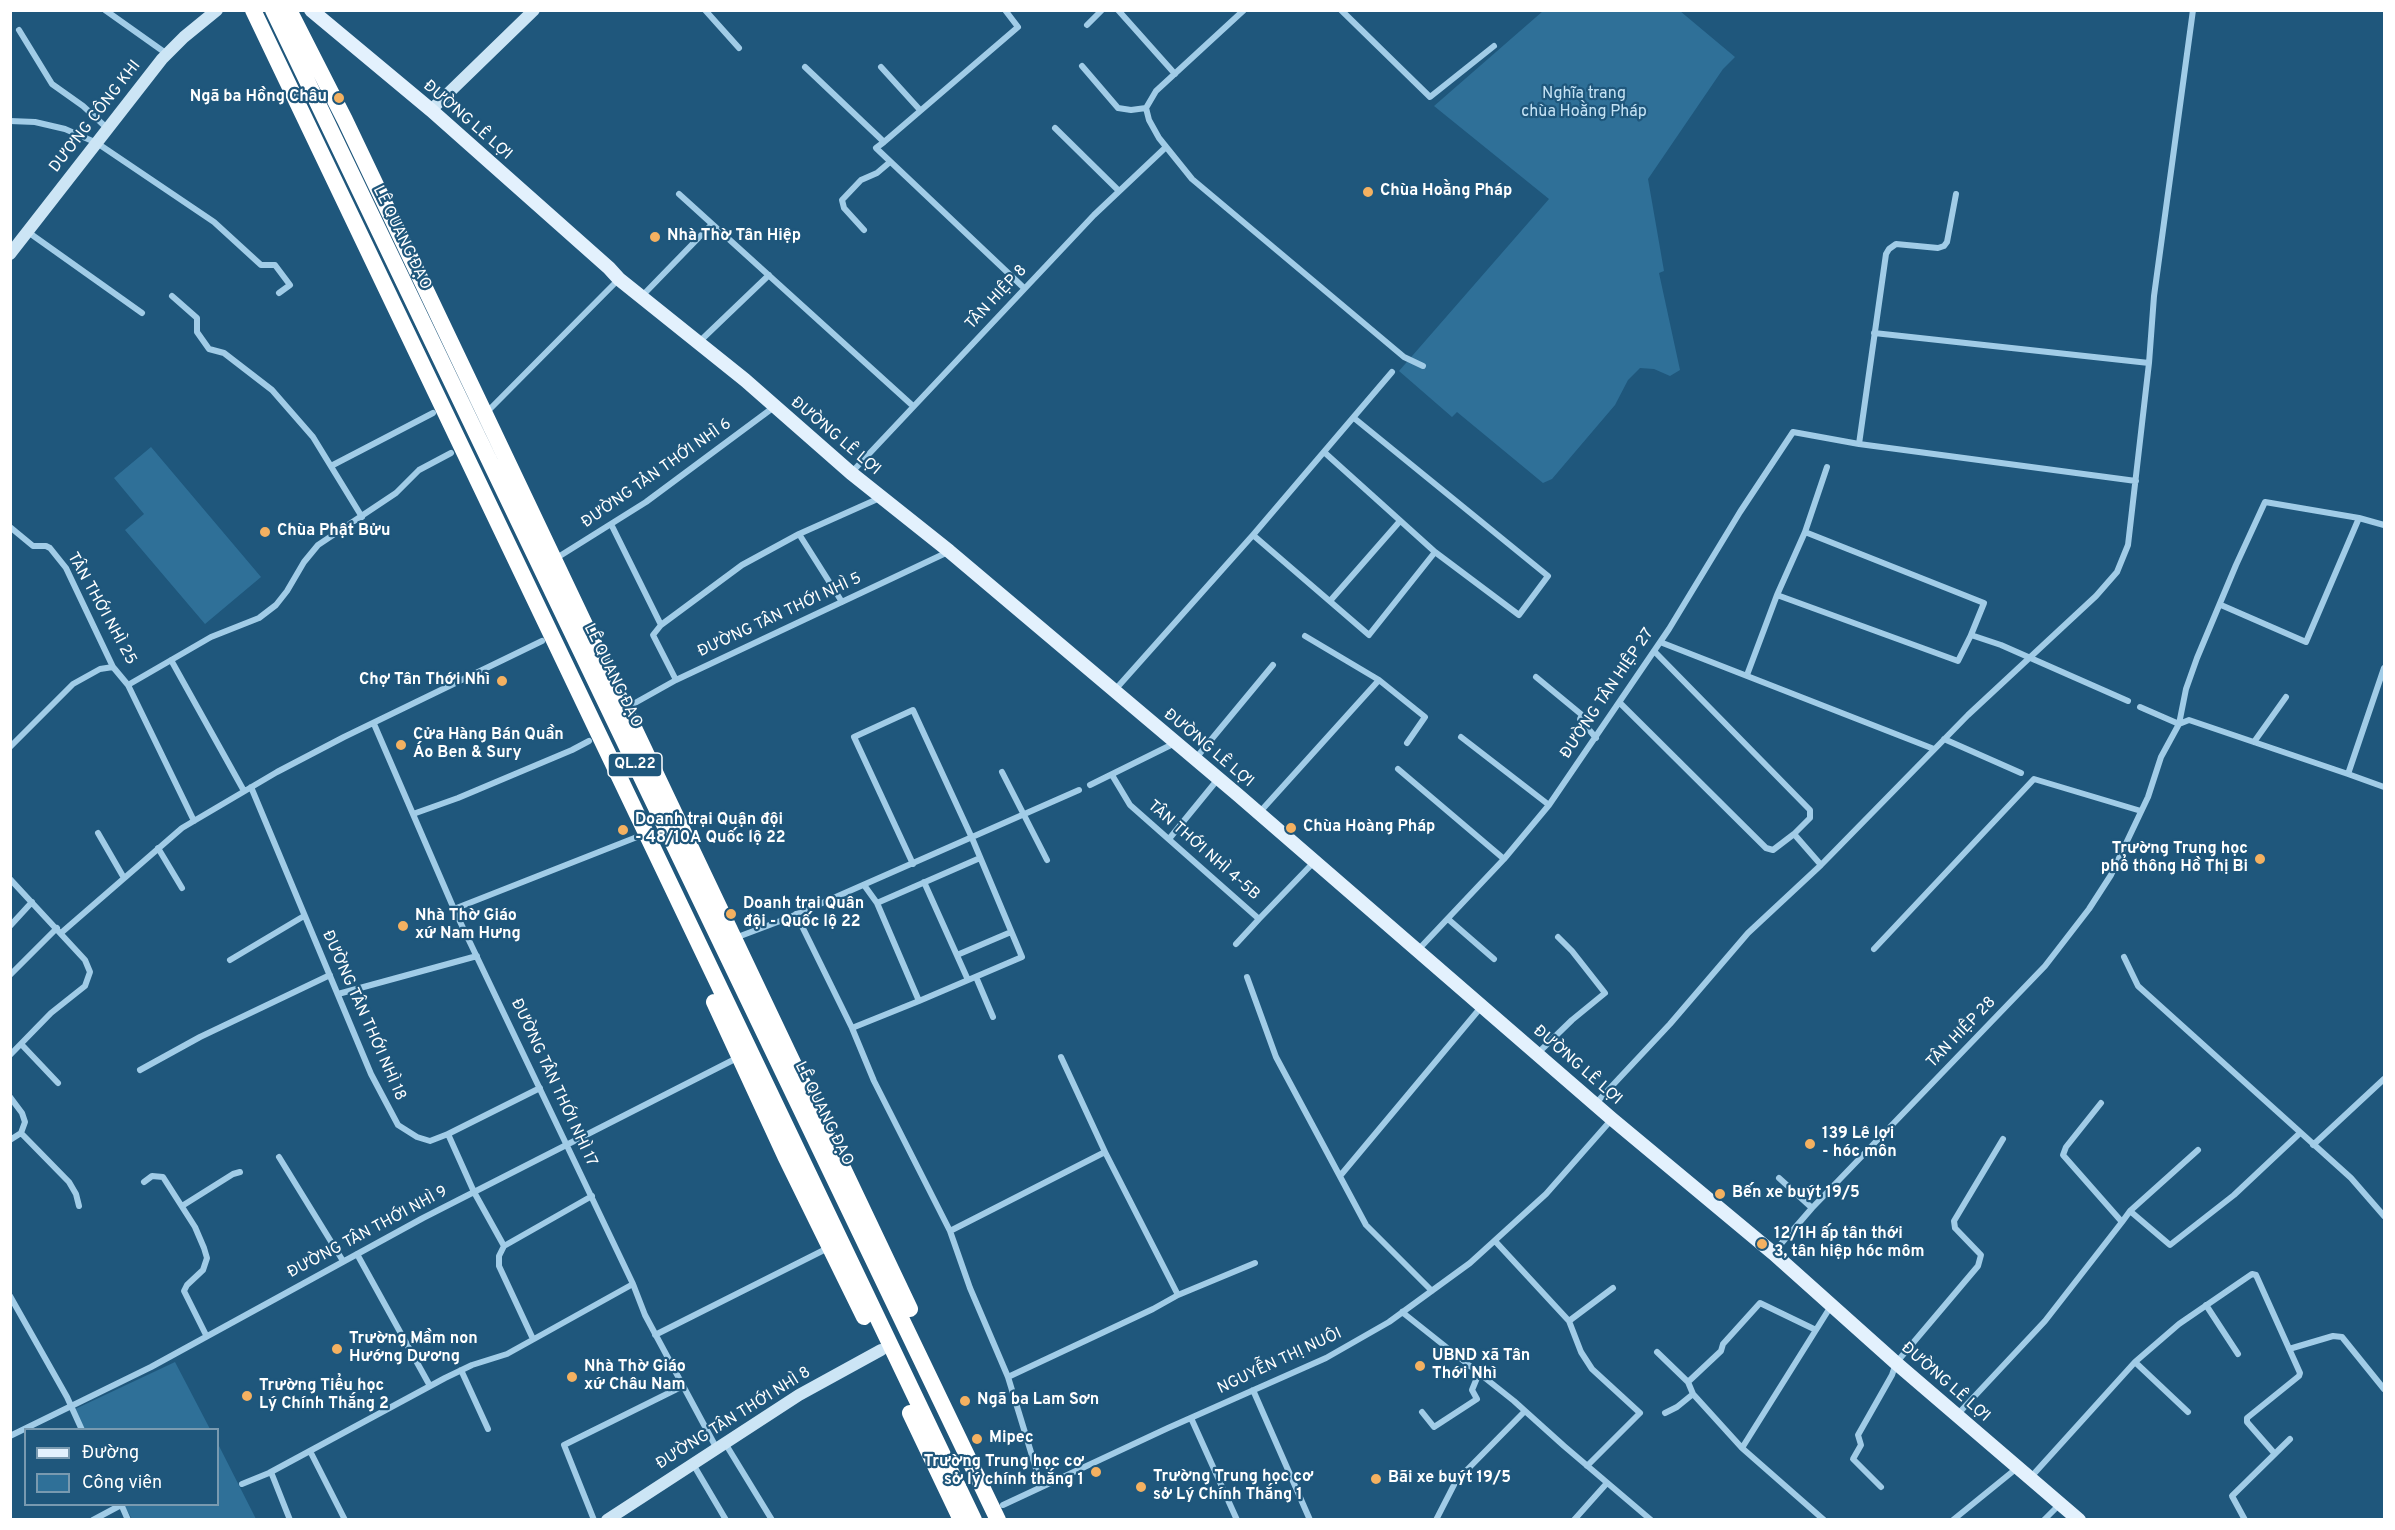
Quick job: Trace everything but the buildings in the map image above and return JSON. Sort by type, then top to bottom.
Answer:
[{"type":"highway","name":"QL.22","points":[[240,10],[637,837],[739,1057],[961,1520]]},
{"type":"highway","name":"QL.22","points":[[253,10],[975,1520]]},
{"type":"highway","name":"LÊ QUANG ĐẠO","points":[[273,10],[728,942],[1001,1513]]},
{"type":"highway","name":"LÊ QUANG ĐẠO","points":[[289,10],[626,709],[728,942]]},
{"type":"highway","points":[[975,1520],[1001,1513]]},
{"type":"main road","name":"ĐƯỜNG LÊ LỢI","points":[[311,10],[431,110],[619,279],[745,380],[851,473],[949,551],[1219,778],[1612,1119],[1773,1253],[1896,1363],[2079,1520]]},
{"type":"street","points":[[105,10],[166,54]]},
{"type":"street","name":"DƯƠNG CÔNG KHI","points":[[10,254],[166,54],[217,10]]},
{"type":"street","points":[[431,110],[534,10]]},
{"type":"street","points":[[705,10],[738,48]]},
{"type":"street","points":[[1005,10],[1018,27],[876,148],[1024,288]]},
{"type":"street","points":[[1087,25],[1102,10]]},
{"type":"street","points":[[1118,10],[1175,74]]},
{"type":"street","points":[[1244,10],[1156,91],[1146,108],[1149,120],[1166,147],[1192,179],[1404,357],[1423,366]]},
{"type":"street","points":[[1341,10],[1430,97],[1494,46]]},
{"type":"street","points":[[1596,1104],[1670,1024],[1749,933],[1821,865],[1944,739],[2096,596],[2117,572],[2128,545],[2149,363],[2154,296],[2193,10]]},
{"type":"street","points":[[19,30],[52,84],[83,106],[108,129]]},
{"type":"street","points":[[1082,66],[1118,108],[1131,110],[1146,108]]},
{"type":"street","points":[[806,67],[884,142]]},
{"type":"street","points":[[881,67],[920,110]]},
{"type":"street","points":[[10,121],[35,122],[64,129],[97,143],[214,222],[261,265],[274,265],[290,283],[279,293]]},
{"type":"street","points":[[1055,128],[1118,190]]},
{"type":"street","name":"TÂN HIỆP 8","points":[[851,473],[1118,190],[1166,147]]},
{"type":"street","points":[[864,230],[844,208],[842,200],[861,180],[890,162]]},
{"type":"street","points":[[679,194],[913,406]]},
{"type":"street","points":[[1956,194],[1947,242],[1944,246],[1938,248],[1896,244],[1889,249],[1874,333],[1859,444],[2136,481]]},
{"type":"street","points":[[642,296],[712,224]]},
{"type":"street","points":[[28,232],[142,313]]},
{"type":"street","points":[[698,343],[769,275]]},
{"type":"street","points":[[485,414],[619,279]]},
{"type":"street","points":[[172,296],[197,318],[197,332],[209,348],[224,353],[272,390],[313,437],[362,517]]},
{"type":"street","points":[[1874,333],[2149,363]]},
{"type":"street","points":[[1113,691],[1253,535],[1392,372]]},
{"type":"street","name":"ĐƯỜNG TẢN THỚI NHÌ 6","points":[[554,560],[646,502],[774,407]]},
{"type":"street","points":[[331,466],[433,413]]},
{"type":"street","points":[[1324,452],[1435,552],[1519,615],[1548,576],[1354,418]]},
{"type":"street","name":"ĐƯỜNG TÂN HIỆP 27","points":[[1417,950],[1504,859],[1549,805],[1660,642],[1740,512],[1793,432],[1859,444]]},
{"type":"street","name":"TÂN THỚI NHÌ 25","points":[[10,527],[33,546],[50,548],[66,568],[113,667],[128,685],[211,637],[259,618],[276,605],[318,545],[396,493],[419,470],[451,453]]},
{"type":"street","points":[[1747,675],[1777,595],[1805,532],[1827,467]]},
{"type":"street","points":[[676,680],[653,635],[661,625],[742,565],[799,534],[883,497]]},
{"type":"street","name":"TÂN HIỆP 28","points":[[1773,1253],[1812,1208],[2046,966],[2089,909],[2111,875],[2141,811],[2161,757],[2179,724],[2186,689],[2236,564],[2265,502],[2359,518]]},
{"type":"street","points":[[2221,605],[2306,642],[2359,518],[2385,525]]},
{"type":"street","points":[[1330,601],[1400,521]]},
{"type":"street","points":[[611,524],[661,625]]},
{"type":"street","points":[[1777,595],[1958,662],[1971,635],[1984,603],[1805,532]]},
{"type":"street","points":[[799,534],[842,602]]},
{"type":"street","points":[[1253,535],[1369,635],[1435,552]]},
{"type":"street","name":"ĐƯỜNG TÂN THỚI NHÌ 5","points":[[626,709],[676,680],[949,551]]},
{"type":"street","points":[[1971,635],[2001,645],[2128,701]]},
{"type":"street","points":[[1305,636],[1379,680],[1425,717],[1407,743]]},
{"type":"street","points":[[10,975],[158,848],[194,821],[344,737],[542,641]]},
{"type":"street","points":[[1660,642],[1934,749]]},
{"type":"street","points":[[1620,703],[1767,848],[1773,850],[1810,818],[1810,810],[1654,651]]},
{"type":"street","name":"ĐƯỜNG TÂN THỚI NHÌ 18","points":[[171,660],[248,789],[371,1074],[398,1125],[417,1137],[430,1141],[540,1088]]},
{"type":"street","points":[[1195,758],[1273,665]]},
{"type":"street","points":[[10,747],[74,684],[100,669],[113,667]]},
{"type":"street","points":[[2348,774],[2385,668]]},
{"type":"street","points":[[1536,677],[1582,715],[1580,719],[1596,738]]},
{"type":"street","points":[[1259,813],[1379,680]]},
{"type":"street","points":[[128,685],[194,821]]},
{"type":"street","points":[[2254,742],[2286,697]]},
{"type":"street","points":[[2140,707],[2179,724],[2190,720],[2385,788]]},
{"type":"street","points":[[852,1028],[1022,957],[972,838],[913,711],[854,737],[914,864]]},
{"type":"street","name":"ĐƯỜNG TÂN THỚI NHÌ 17","points":[[374,724],[454,909],[592,1196],[645,1315],[683,1386],[772,1520]]},
{"type":"street","points":[[1461,737],[1549,805]]},
{"type":"street","points":[[1944,739],[2021,773]]},
{"type":"street","points":[[413,814],[458,798],[590,741]]},
{"type":"street","points":[[1090,785],[1176,743]]},
{"type":"street","points":[[1398,769],[1504,859]]},
{"type":"street","points":[[1002,772],[1047,860]]},
{"type":"street","name":"TÂN THỚI NHÌ 4-5B","points":[[1112,775],[1130,805],[1259,919],[1236,944]]},
{"type":"street","points":[[1169,839],[1219,778]]},
{"type":"street","points":[[1874,949],[2034,779],[2141,811]]},
{"type":"street","points":[[728,942],[914,864],[1079,790]]},
{"type":"street","points":[[98,833],[124,878]]},
{"type":"street","points":[[1794,834],[1821,865]]},
{"type":"street","points":[[454,909],[637,837]]},
{"type":"street","points":[[158,848],[182,888]]},
{"type":"street","points":[[877,903],[980,858]]},
{"type":"street","points":[[1259,919],[1314,862]]},
{"type":"street","points":[[10,879],[85,960],[90,972],[85,986],[51,1013],[10,1055]]},
{"type":"street","points":[[924,882],[968,980]]},
{"type":"street","points":[[864,885],[877,903],[919,1001]]},
{"type":"street","points":[[10,926],[32,902]]},
{"type":"street","points":[[796,914],[852,1028],[874,1081],[950,1232],[970,1288],[1008,1377],[1041,1485]]},
{"type":"street","points":[[230,960],[304,916]]},
{"type":"street","points":[[1448,919],[1494,958]]},
{"type":"street","points":[[957,955],[1011,932]]},
{"type":"street","points":[[1538,1053],[1572,1020],[1605,993],[1558,937]]},
{"type":"street","points":[[338,994],[477,956]]},
{"type":"street","points":[[2124,957],[2138,986],[2350,1178],[2385,1216]]},
{"type":"street","points":[[140,1070],[200,1037],[330,975]]},
{"type":"street","points":[[976,977],[993,1017]]},
{"type":"street","points":[[1246,977],[1276,1057],[1366,1225],[1432,1291]]},
{"type":"street","points":[[1340,1176],[1483,1005]]},
{"type":"street","points":[[22,1045],[58,1083]]},
{"type":"street","name":"ĐƯỜNG TÂN THỚI NHÌ 9","points":[[26,1428],[151,1367],[474,1191],[567,1146],[739,1057]]},
{"type":"street","points":[[1061,1058],[1105,1152],[1178,1295]]},
{"type":"street","points":[[2313,1145],[2385,1079]]},
{"type":"street","points":[[10,1097],[22,1113],[25,1122],[21,1133],[10,1140]]},
{"type":"street","points":[[2101,1103],[2062,1155],[2122,1222]]},
{"type":"street","name":"NGUYỄN THỊ NUÔI","points":[[1001,1513],[1041,1485],[1326,1358],[1402,1312],[1470,1263],[1546,1194],[1612,1119]]},
{"type":"street","points":[[21,1133],[69,1182],[76,1194],[79,1206]]},
{"type":"street","points":[[2130,1211],[2170,1245],[2234,1195],[2300,1133]]},
{"type":"street","points":[[447,1134],[504,1246]]},
{"type":"street","points":[[1881,1487],[1853,1458],[1861,1445],[1858,1435],[1892,1375],[1896,1363],[1978,1266],[1981,1255],[1955,1228],[1954,1221],[2003,1138]]},
{"type":"street","points":[[1957,1416],[2045,1322],[2130,1211],[2198,1150]]},
{"type":"street","points":[[950,1232],[1105,1152]]},
{"type":"street","points":[[279,1157],[343,1261]]},
{"type":"street","points":[[182,1206],[233,1174],[240,1172]]},
{"type":"street","points":[[144,1182],[152,1176],[163,1177],[195,1227],[207,1258],[203,1270],[186,1285],[183,1291],[206,1335]]},
{"type":"street","points":[[1779,1178],[1812,1208]]},
{"type":"street","points":[[533,1339],[499,1266],[499,1256],[504,1246],[592,1196]]},
{"type":"street","points":[[1495,1240],[1569,1321],[1581,1352],[1592,1369],[1640,1413],[1587,1466]]},
{"type":"street","points":[[656,1335],[830,1247]]},
{"type":"street","points":[[357,1254],[430,1386]]},
{"type":"street","points":[[1008,1377],[1178,1295],[1255,1263]]},
{"type":"street","points":[[2030,1478],[2135,1362],[2179,1324],[2252,1274],[2256,1275],[2299,1376],[2247,1418],[2247,1422],[2275,1454]]},
{"type":"street","points":[[242,1484],[270,1472],[430,1386],[461,1371],[507,1354],[633,1284]]},
{"type":"street","points":[[1569,1321],[1613,1288]]},
{"type":"street","points":[[10,1296],[67,1397],[81,1428]]},
{"type":"street","points":[[1688,1382],[1721,1351],[1723,1344],[1760,1303],[1816,1330]]},
{"type":"street","points":[[2206,1305],[2238,1354]]},
{"type":"street","points":[[1742,1448],[1831,1306]]},
{"type":"street","points":[[1402,1312],[1525,1411],[1651,1520]]},
{"type":"street","points":[[2289,1349],[2333,1336],[2342,1337],[2385,1389]]},
{"type":"street","name":"ĐƯỜNG TÂN THỚI NHÌ 8","points":[[607,1520],[799,1395],[881,1350]]},
{"type":"street","points":[[1657,1352],[1688,1382],[1693,1394],[1742,1448],[1824,1520]]},
{"type":"street","points":[[2135,1362],[2188,1412]]},
{"type":"street","points":[[461,1371],[488,1429]]},
{"type":"street","points":[[1422,1412],[1434,1427],[1477,1399],[1472,1390],[1479,1373]]},
{"type":"street","points":[[594,1520],[564,1445],[683,1386]]},
{"type":"street","points":[[1253,1390],[1310,1520]]},
{"type":"street","points":[[1665,1413],[1693,1394]]},
{"type":"street","points":[[1436,1520],[1456,1481],[1525,1411]]},
{"type":"street","points":[[1191,1418],[1237,1520]]},
{"type":"street","name":"ĐƯỜNG TÂN THỚI NHÌ 9","points":[[10,1436],[24,1429]]},
{"type":"street","points":[[2245,1520],[2232,1496],[2290,1439]]},
{"type":"street","points":[[310,1450],[345,1520]]},
{"type":"street","points":[[693,1464],[726,1520]]},
{"type":"street","points":[[1953,1520],[2017,1468]]},
{"type":"street","points":[[270,1472],[290,1520]]},
{"type":"street","points":[[1574,1520],[1607,1483]]},
{"type":"street","points":[[2044,1520],[2060,1504]]},
{"type":"street","points":[[93,1520],[119,1506]]},
{"type":"street","points":[[121,1506],[128,1520]]},
{"type":"green space","name":"Nghĩa trang chùa Hoằng Pháp","points":[[1543,11],[1680,11],[1735,57],[1723,69],[1648,179],[1664,271],[1659,273],[1680,370],[1670,376],[1654,369],[1640,368],[1628,380],[1615,405],[1552,479],[1543,483],[1457,412],[1452,417],[1399,371],[1549,199],[1434,106]]},
{"type":"green space","points":[[151,447],[261,577],[205,624],[125,530],[144,514],[114,478]]},
{"type":"green space","points":[[175,1362],[209,1428],[82,1428],[73,1410]]},
{"type":"green space","points":[[219,1446],[256,1519],[132,1519],[125,1506],[219,1506]]},
{"type":"place","name":"Ngã ba Hồng Châu","points":[[339,98]]},
{"type":"place","name":"Chùa Hoằng Pháp","points":[[1368,192]]},
{"type":"place","name":"Nhà Thờ Tân Hiệp","points":[[655,237]]},
{"type":"place","name":"Chùa Phật Bửu","points":[[265,532]]},
{"type":"place","name":"Chợ Tân Thới Nhì","points":[[502,681]]},
{"type":"place","name":"Cửa Hàng Bán Quần Áo Ben & Sury","points":[[401,745]]},
{"type":"place","name":"Chùa Hoàng Pháp","points":[[1291,828]]},
{"type":"place","name":"Doanh trại Quận đội - 48/10A Quốc lộ 22","points":[[623,830]]},
{"type":"place","name":"Trường Trung học phổ thông Hồ Thị Bi","points":[[2260,859]]},
{"type":"place","name":"Doanh trại Quân đội - Quốc lộ 22","points":[[731,914]]},
{"type":"place","name":"Nhà Thờ Giáo xứ Nam Hưng","points":[[403,926]]},
{"type":"place","name":"139 Lê lợi - hóc môn","points":[[1810,1144]]},
{"type":"place","name":"Bến xe buýt 19/5","points":[[1720,1194]]},
{"type":"place","name":"12/1H ấp tân thới 3, tân hiệp hóc môm","points":[[1762,1244]]},
{"type":"place","name":"Trường Mầm non Hướng Dương","points":[[337,1349]]},
{"type":"place","name":"UBND xã Tân Thới Nhì","points":[[1420,1366]]},
{"type":"place","name":"Nhà Thờ Giáo xứ Châu Nam","points":[[572,1377]]},
{"type":"place","name":"Trường Tiểu học Lý Chính Thắng 2","points":[[247,1396]]},
{"type":"place","name":"Ngã ba Lam Sơn","points":[[965,1401]]},
{"type":"place","name":"Mipec","points":[[977,1439]]},
{"type":"place","name":"Trường Trung học cơ sở lý chính thắng 1","points":[[1096,1472]]},
{"type":"place","name":"Bãi xe buýt 19/5","points":[[1376,1479]]},
{"type":"place","name":"Trường Trung học cơ sở Lý Chính Thắng 1","points":[[1141,1487]]}]
